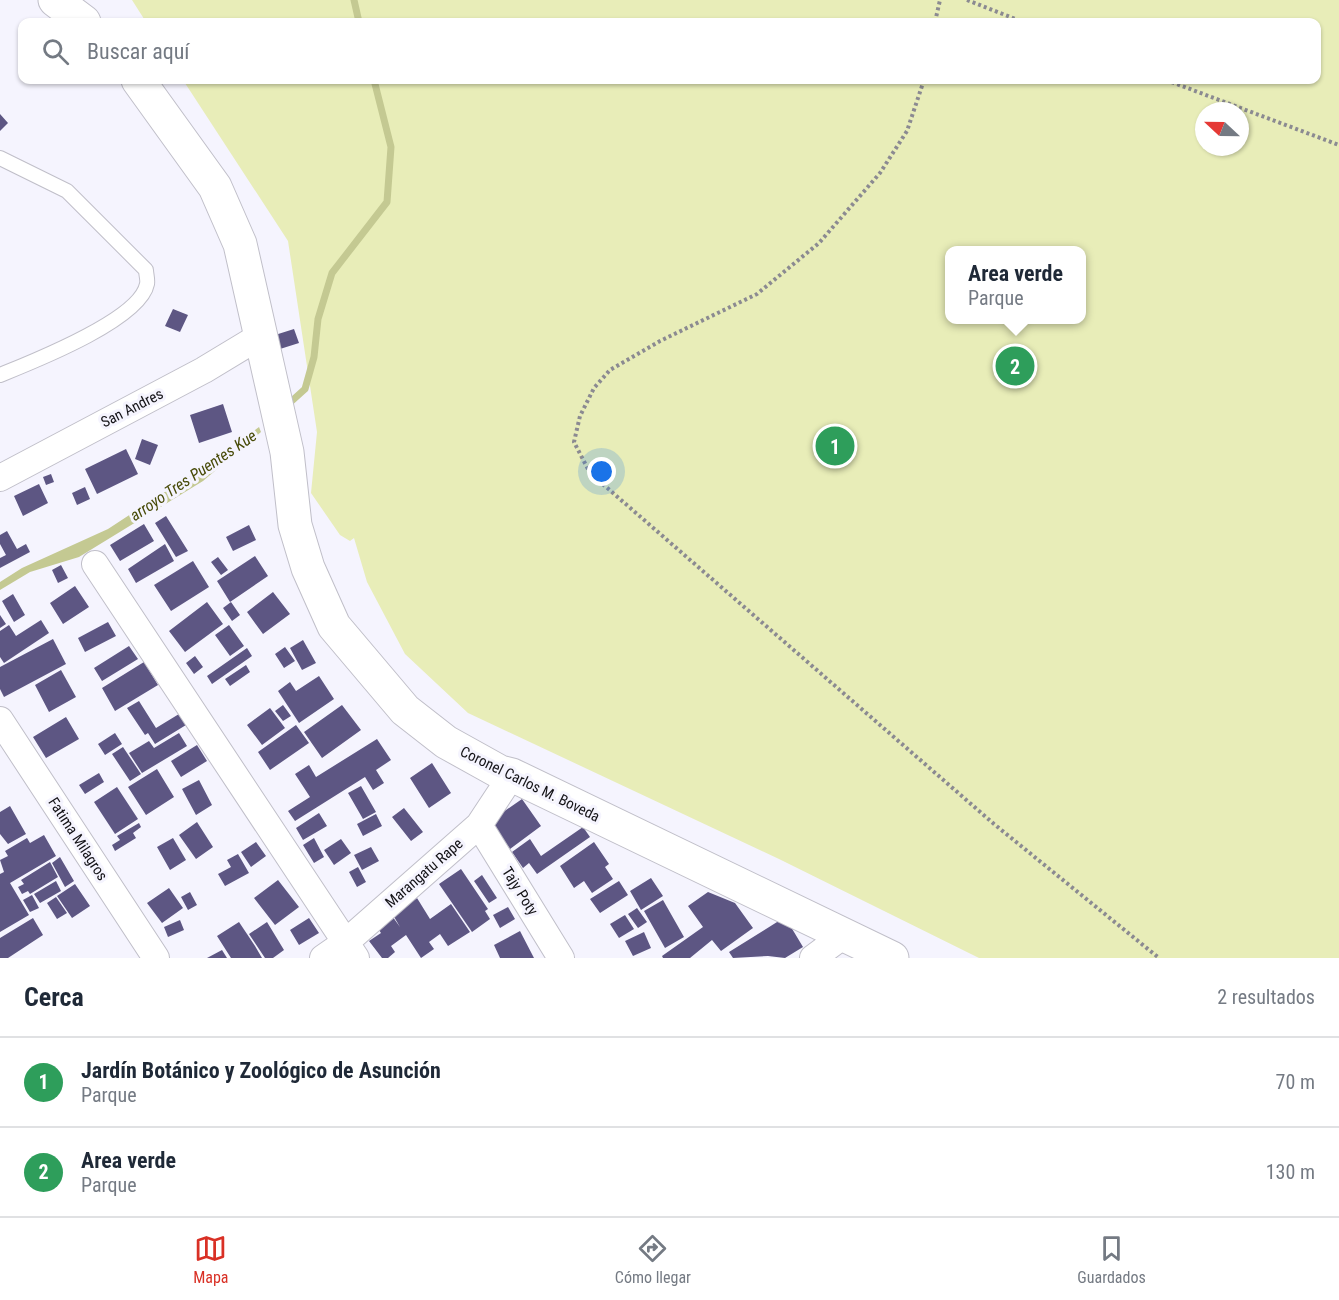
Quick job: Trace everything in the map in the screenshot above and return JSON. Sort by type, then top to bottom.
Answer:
[{"type":"street","points":[[55,0],[79,18]]},
{"type":"street","points":[[141,84],[215,187],[240,244],[262,335]]},
{"type":"street","name":"Coronel Carlos M. Boveda","points":[[262,335],[287,452],[295,525],[308,568],[334,626],[405,710],[446,742],[500,772],[892,958]]},
{"type":"street","name":"San Andres","points":[[0,478],[204,370],[262,335]]},
{"type":"street","points":[[95,564],[351,950]]},
{"type":"street","name":"Fatima Milagros","points":[[0,720],[156,958]]},
{"type":"street","name":"Marangatu Rape","points":[[323,958],[351,950],[479,825],[512,776]]},
{"type":"street","name":"Tajy Poty","points":[[479,825],[561,958]]},
{"type":"street","points":[[813,958],[844,935]]},
{"type":"lane","points":[[0,158],[66,191],[146,270],[147,285],[138,300],[95,333],[0,375]]},
{"type":"path","points":[[936,18],[940,0]]},
{"type":"path","points":[[967,0],[1013,18]]},
{"type":"path","points":[[923,84],[907,131],[880,173],[819,243],[757,294],[660,341],[610,370],[594,388],[580,416],[574,442],[590,473],[994,824],[1159,958]]},
{"type":"path","points":[[1177,84],[1339,145]]},
{"type":"shaded area","points":[[132,0],[1339,0],[1339,958],[979,958],[779,859],[468,713],[405,654],[367,582],[354,538],[350,541],[340,535],[311,493],[317,432],[288,241],[186,84],[1321,84],[1321,18],[143,18]]},
{"type":"water","points":[[259,427],[261,432],[203,481],[79,557],[30,572],[0,590],[0,582],[22,568],[108,529],[233,447]]},
{"type":"building","points":[[0,114],[8,123],[0,131]]},
{"type":"building","points":[[173,309],[188,315],[180,332],[165,326]]},
{"type":"building","points":[[294,329],[299,343],[280,349],[275,335]]},
{"type":"building","points":[[223,404],[232,432],[199,443],[190,415]]},
{"type":"building","points":[[142,439],[158,445],[150,465],[135,459]]},
{"type":"building","points":[[126,449],[138,474],[97,494],[85,469]]},
{"type":"building","points":[[51,474],[54,482],[46,485],[43,477]]},
{"type":"building","points":[[39,484],[48,503],[23,516],[14,496]]},
{"type":"building","points":[[85,487],[90,499],[77,505],[72,493]]},
{"type":"building","points":[[166,516],[188,551],[176,557],[155,523]]},
{"type":"building","points":[[144,524],[154,541],[120,561],[110,545]]},
{"type":"building","points":[[249,525],[256,540],[233,551],[226,537]]},
{"type":"building","points":[[7,531],[17,549],[26,544],[30,552],[0,568],[0,558],[6,555],[0,544],[0,535]]},
{"type":"building","points":[[165,544],[174,561],[136,583],[128,569]]},
{"type":"building","points":[[255,556],[268,576],[230,602],[217,581]]},
{"type":"building","points":[[218,557],[228,570],[221,575],[211,562]]},
{"type":"building","points":[[193,561],[209,587],[171,611],[154,585]]},
{"type":"building","points":[[61,565],[68,578],[58,583],[52,570]]},
{"type":"building","points":[[75,586],[89,607],[63,624],[50,603]]},
{"type":"building","points":[[273,592],[290,614],[263,634],[247,612]]},
{"type":"building","points":[[13,594],[25,615],[14,622],[2,601]]},
{"type":"building","points":[[207,602],[223,624],[185,652],[169,631]]},
{"type":"building","points":[[231,602],[240,615],[232,621],[223,608]]},
{"type":"building","points":[[0,615],[6,624],[0,628]]},
{"type":"building","points":[[41,620],[49,633],[4,663],[0,657],[0,631],[9,625],[16,636]]},
{"type":"building","points":[[108,622],[116,636],[85,652],[78,638]]},
{"type":"building","points":[[229,625],[244,646],[230,656],[215,635]]},
{"type":"building","points":[[53,639],[66,664],[4,697],[0,689],[0,667]]},
{"type":"building","points":[[303,640],[316,663],[302,670],[290,648]]},
{"type":"building","points":[[129,646],[138,659],[102,681],[94,668]]},
{"type":"building","points":[[285,647],[295,661],[284,668],[275,654]]},
{"type":"building","points":[[247,648],[252,656],[212,684],[207,676]]},
{"type":"building","points":[[195,656],[203,667],[194,674],[186,663]]},
{"type":"building","points":[[144,662],[158,685],[115,711],[102,688]]},
{"type":"building","points":[[246,665],[250,672],[230,686],[225,679]]},
{"type":"building","points":[[61,670],[76,697],[49,712],[35,685]]},
{"type":"building","points":[[319,676],[334,699],[299,723],[278,691],[290,682],[296,691]]},
{"type":"building","points":[[139,701],[156,728],[179,714],[186,725],[155,744],[148,733],[145,735],[127,708]]},
{"type":"building","points":[[283,705],[291,716],[283,721],[275,711]]},
{"type":"building","points":[[342,705],[361,730],[322,758],[304,732]]},
{"type":"building","points":[[270,708],[285,728],[262,745],[247,725]]},
{"type":"building","points":[[66,717],[79,739],[46,758],[33,737]]},
{"type":"building","points":[[296,725],[309,743],[270,770],[258,752]]},
{"type":"building","points":[[115,733],[122,744],[105,755],[98,744]]},
{"type":"building","points":[[179,733],[187,746],[142,773],[129,753],[149,741],[154,748]]},
{"type":"building","points":[[377,739],[391,760],[376,770],[384,783],[373,790],[365,777],[295,821],[288,811],[310,797],[295,774],[309,765],[316,777]]},
{"type":"building","points":[[197,745],[207,761],[181,777],[171,761]]},
{"type":"building","points":[[123,747],[141,774],[130,781],[112,754]]},
{"type":"building","points":[[432,763],[451,793],[429,808],[410,778]]},
{"type":"building","points":[[157,769],[174,797],[146,815],[128,787]]},
{"type":"building","points":[[99,773],[104,782],[85,794],[79,785]]},
{"type":"building","points":[[199,780],[212,805],[196,815],[182,789]]},
{"type":"building","points":[[361,786],[376,812],[363,819],[348,793]]},
{"type":"building","points":[[117,787],[138,819],[115,834],[94,802]]},
{"type":"building","points":[[522,799],[541,826],[510,849],[490,821]]},
{"type":"building","points":[[10,806],[26,834],[8,844],[0,834],[0,812]]},
{"type":"building","points":[[404,808],[423,832],[411,841],[392,817]]},
{"type":"building","points":[[319,813],[327,826],[303,840],[296,828]]},
{"type":"building","points":[[376,814],[382,826],[363,836],[357,824]]},
{"type":"building","points":[[197,822],[213,847],[196,859],[179,835]]},
{"type":"building","points":[[139,823],[141,827],[133,833],[136,838],[115,851],[112,845],[120,840],[117,836]]},
{"type":"building","points":[[583,827],[590,837],[537,874],[529,863],[523,868],[512,852],[530,839],[541,856]]},
{"type":"building","points":[[44,835],[56,856],[10,883],[29,915],[0,932],[0,874],[4,872],[0,860],[8,856],[5,851],[27,838],[30,843]]},
{"type":"building","points":[[173,838],[186,860],[170,870],[157,847]]},
{"type":"building","points":[[314,838],[324,857],[314,863],[303,845]]},
{"type":"building","points":[[341,839],[351,853],[334,865],[324,850]]},
{"type":"building","points":[[256,842],[266,856],[251,867],[241,852]]},
{"type":"building","points":[[594,842],[609,864],[605,867],[613,879],[592,893],[584,881],[574,888],[560,866]]},
{"type":"building","points":[[371,847],[379,861],[362,870],[354,855]]},
{"type":"building","points":[[238,854],[249,873],[225,886],[218,874],[231,867],[227,860]]},
{"type":"building","points":[[60,857],[74,881],[65,887],[52,863]]},
{"type":"building","points":[[50,862],[58,877],[30,894],[28,891],[22,894],[18,887],[24,884],[21,880]]},
{"type":"building","points":[[358,867],[366,882],[357,887],[349,872]]},
{"type":"building","points":[[461,869],[488,909],[485,911],[490,919],[472,932],[439,884]]},
{"type":"building","points":[[482,875],[497,898],[489,903],[474,881]]},
{"type":"building","points":[[651,878],[663,896],[641,910],[630,891]]},
{"type":"building","points":[[278,880],[299,907],[275,925],[254,898]]},
{"type":"building","points":[[56,881],[61,891],[40,903],[34,894]]},
{"type":"building","points":[[619,881],[628,895],[600,913],[590,899]]},
{"type":"building","points":[[75,884],[90,906],[72,918],[57,896]]},
{"type":"building","points":[[169,888],[183,908],[162,923],[147,903]]},
{"type":"building","points":[[190,892],[197,905],[188,910],[181,897]]},
{"type":"building","points":[[708,892],[735,903],[753,928],[721,951],[712,940],[690,958],[663,958],[662,956],[703,927],[688,906]]},
{"type":"building","points":[[32,895],[39,908],[30,912],[23,900]]},
{"type":"building","points":[[56,897],[67,913],[57,919],[47,903]]},
{"type":"building","points":[[417,898],[430,919],[451,904],[470,932],[448,946],[440,934],[429,942],[434,949],[421,958],[406,935],[391,946],[395,952],[388,958],[382,958],[369,941],[381,933],[375,924],[390,913],[400,927],[393,915]]},
{"type":"building","points":[[663,900],[684,937],[665,948],[644,911]]},
{"type":"building","points":[[508,907],[515,919],[500,928],[493,915]]},
{"type":"building","points":[[637,908],[647,922],[638,928],[628,914]]},
{"type":"building","points":[[625,915],[634,929],[619,938],[610,924]]},
{"type":"building","points":[[785,917],[803,947],[785,958],[768,956],[733,958],[729,952]]},
{"type":"building","points":[[33,918],[43,935],[8,958],[0,958],[0,938]]},
{"type":"building","points":[[309,918],[319,933],[299,945],[290,930]]},
{"type":"building","points":[[180,920],[184,930],[168,937],[164,927]]},
{"type":"building","points":[[239,922],[262,958],[231,958],[217,936]]},
{"type":"building","points":[[267,922],[284,950],[273,958],[265,958],[249,934]]},
{"type":"building","points":[[520,931],[534,958],[500,958],[494,945]]},
{"type":"building","points":[[644,932],[651,948],[633,956],[625,941]]},
{"type":"building","points":[[222,950],[227,958],[207,958]]},
{"type":"waterway","name":"arroyo Tres Puentes Kue","points":[[354,0],[358,18]]},
{"type":"waterway","name":"arroyo Tres Puentes Kue","points":[[285,407],[305,389],[314,357],[318,319],[332,273],[387,202],[391,147],[375,84]]},
{"type":"place","name":"Area verde","points":[[1015,366]]},
{"type":"place","name":"Jardín Botánico y Zoológico de Asunción","points":[[835,446]]}]
